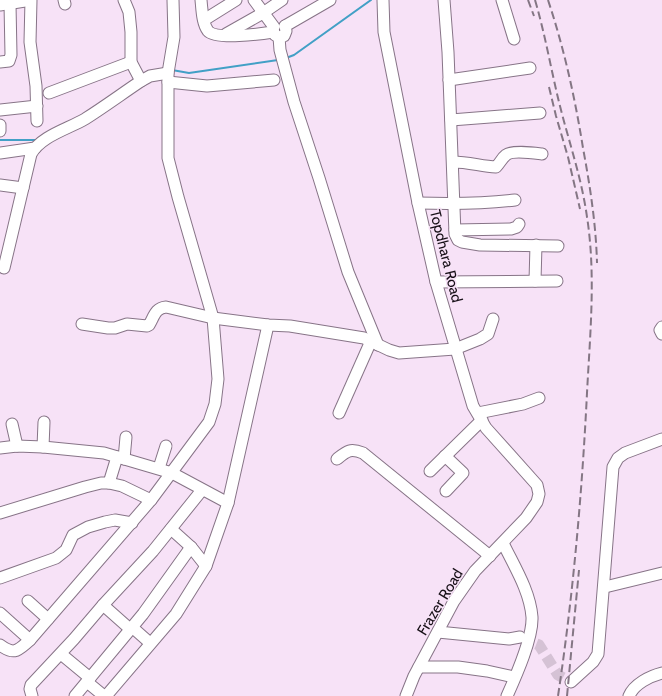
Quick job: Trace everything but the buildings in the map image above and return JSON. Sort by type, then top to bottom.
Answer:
[{"type":"street","points":[[124,0],[129,12],[131,62],[141,80]]},
{"type":"street","points":[[0,646],[10,652],[16,652],[30,640],[151,500],[209,422],[215,404],[218,380],[213,318],[168,158],[168,77],[174,37],[173,0]]},
{"type":"street","points":[[201,0],[207,29],[217,35],[253,35],[278,31],[330,0]]},
{"type":"street","points":[[204,20],[236,0]]},
{"type":"street","points":[[254,0],[278,31],[280,50],[294,102],[320,178],[348,272],[374,343],[339,413]]},
{"type":"street","points":[[224,35],[263,13],[282,0]]},
{"type":"street","points":[[444,0],[453,162],[453,205],[455,230],[458,240],[480,245],[558,246]]},
{"type":"street","points":[[502,0],[514,39]]},
{"type":"street","points":[[0,62],[9,61],[11,55],[12,32],[5,4],[28,1],[30,42],[36,86],[37,121]]},
{"type":"street","name":"Topdhara Road","points":[[386,2],[384,32],[418,203],[436,282],[455,348],[474,406],[486,428],[537,485],[539,494]]},
{"type":"street","points":[[49,93],[131,62]]},
{"type":"street","points":[[449,80],[530,68]]},
{"type":"street","points":[[0,153],[34,148],[50,137],[84,119],[141,80],[150,76],[168,77],[206,86],[274,80]]},
{"type":"street","points":[[0,110],[36,106]]},
{"type":"street","points":[[451,120],[540,113]]},
{"type":"street","points":[[0,125],[0,131]]},
{"type":"street","points":[[4,268],[31,154],[34,148]]},
{"type":"street","points":[[453,162],[468,162],[477,166],[496,167],[501,163],[506,155],[512,152],[542,154]]},
{"type":"street","points":[[0,185],[23,188]]},
{"type":"street","points":[[418,203],[453,205],[515,200]]},
{"type":"street","points":[[455,230],[511,229],[517,227],[519,224]]},
{"type":"street","points":[[535,281],[536,246]]},
{"type":"street","points":[[436,282],[558,281]]},
{"type":"street","points":[[82,324],[108,328],[115,328],[127,324],[147,326],[151,322],[156,312],[163,307],[213,318],[268,325],[290,326],[364,338],[399,353],[455,348],[480,340],[488,334],[493,319]]},
{"type":"street","points":[[61,654],[105,696],[176,614],[206,566],[228,503],[268,325]]},
{"type":"street","points":[[662,327],[660,330],[662,334]]},
{"type":"street","points":[[430,471],[480,416],[539,398]]},
{"type":"street","points":[[43,447],[44,422]]},
{"type":"street","points":[[12,424],[17,446]]},
{"type":"street","points":[[109,483],[121,458],[126,437]]},
{"type":"street","points":[[571,682],[593,662],[598,654],[613,467],[618,458],[625,453],[662,439]]},
{"type":"street","points":[[0,448],[17,446],[43,447],[104,453],[172,473],[228,503]]},
{"type":"street","points":[[159,468],[166,446]]},
{"type":"street","points":[[337,459],[346,452],[354,450],[363,453],[490,556]]},
{"type":"street","points":[[445,456],[463,473],[446,492]]},
{"type":"street","points":[[0,513],[84,487],[109,483],[122,486],[151,500]]},
{"type":"street","points":[[32,696],[30,689],[31,685],[61,654],[103,605],[153,551],[202,490]]},
{"type":"street","name":"Frazer Road","points":[[406,696],[419,667],[454,601],[475,571],[526,518],[537,502],[539,494]]},
{"type":"street","points":[[0,578],[56,558],[66,550],[73,535],[83,529],[115,520],[132,523]]},
{"type":"street","points":[[171,528],[191,547],[206,566]]},
{"type":"street","points":[[503,542],[526,592],[532,618],[529,639],[507,696]]},
{"type":"street","points":[[75,696],[131,628],[191,547]]},
{"type":"street","points":[[604,587],[662,573]]},
{"type":"street","points":[[28,602],[48,619]]},
{"type":"street","points":[[103,605],[150,643]]},
{"type":"street","points":[[0,613],[30,640]]},
{"type":"street","points":[[438,632],[509,639],[520,637]]},
{"type":"street","points":[[419,667],[458,667],[514,677]]},
{"type":"street","points":[[629,696],[631,691],[636,686],[662,673]]},
{"type":"waterway","points":[[286,58],[294,55],[371,0]]},
{"type":"waterway","points":[[172,70],[189,73],[278,60]]},
{"type":"waterway","points":[[0,140],[37,140]]},
{"type":"tunnel","points":[[521,638],[539,645],[558,675],[571,682]]},
{"type":"railway","points":[[528,0],[534,16]]},
{"type":"railway","points":[[535,0],[558,100],[582,190],[590,239],[592,283],[591,327],[580,507],[568,621],[558,696]]},
{"type":"railway","points":[[548,0],[564,55],[576,111],[592,205],[597,263]]},
{"type":"railway","points":[[549,87],[580,209]]},
{"type":"railway","points":[[567,696],[579,570]]}]
